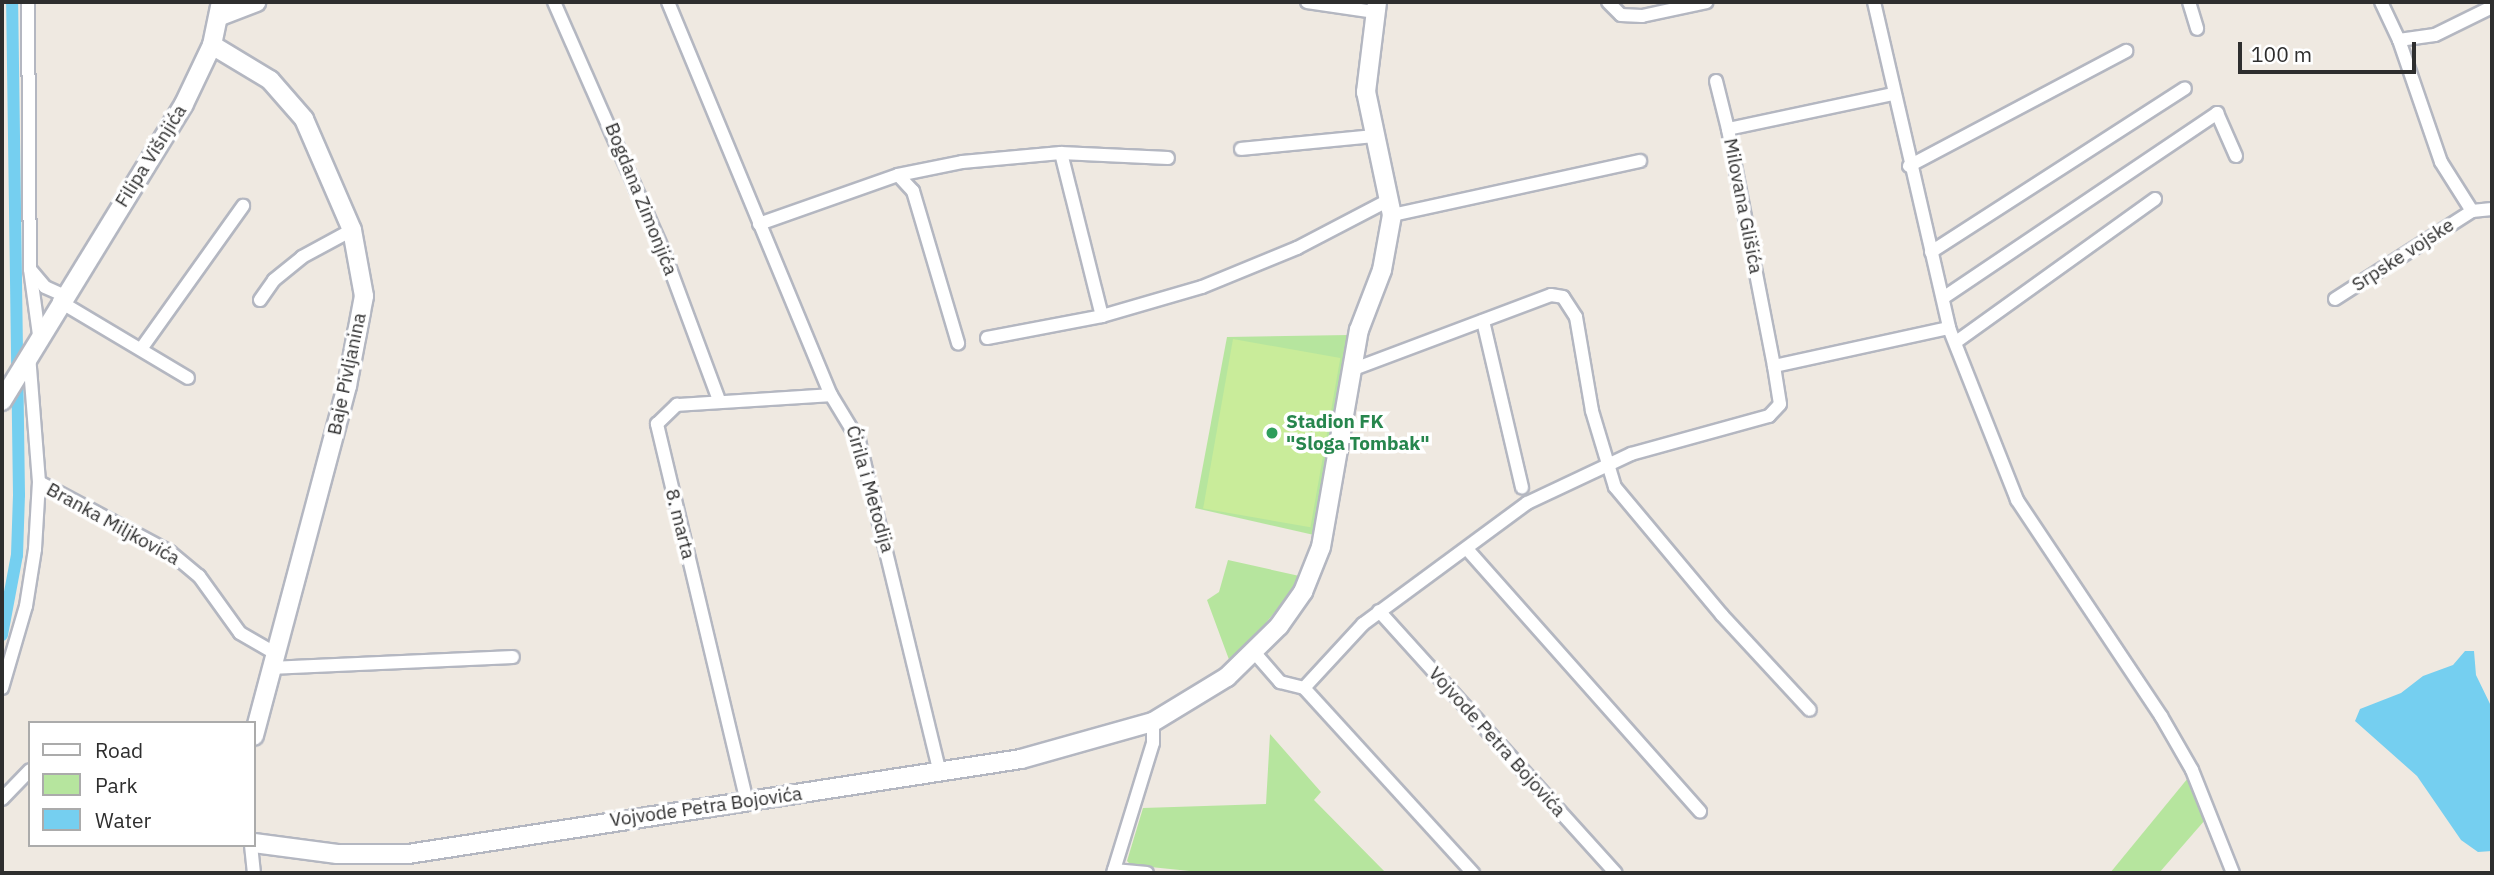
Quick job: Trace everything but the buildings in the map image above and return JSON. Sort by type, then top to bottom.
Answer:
[{"type":"street","points":[[28,2],[30,269],[39,335]]},
{"type":"street","points":[[220,9],[256,2]]},
{"type":"street","name":"Bogdana Zimonjića","points":[[554,2],[665,255],[719,400]]},
{"type":"street","name":"Ćirila i Metodija","points":[[668,2],[831,395],[859,442],[939,770]]},
{"type":"street","points":[[1307,2],[1376,7]]},
{"type":"street","points":[[1608,2],[1621,15],[1707,2]]},
{"type":"street","points":[[1874,2],[1892,94],[1949,328],[2017,500],[2186,759],[2233,873]]},
{"type":"street","points":[[2189,2],[2197,29]]},
{"type":"street","name":"Srpske vojske","points":[[2381,2],[2399,40],[2441,162],[2472,211]]},
{"type":"street","name":"Vojvode Petra Bojovića","points":[[256,844],[337,854],[408,854],[1021,759],[1153,722],[1227,677],[1279,626],[1315,567],[1354,369],[1359,330],[1382,270],[1391,207],[1373,136],[1366,92],[1376,7]]},
{"type":"street","points":[[2399,40],[2435,35],[2492,7]]},
{"type":"street","name":"Filipa Višnjića","points":[[2,401],[61,298],[172,124],[212,45],[220,9]]},
{"type":"street","name":"Baje Pivljanina","points":[[212,45],[240,57],[291,98],[318,146],[352,230],[364,296],[359,337],[256,728]]},
{"type":"street","points":[[1909,166],[2126,51]]},
{"type":"street","points":[[1716,81],[1728,129]]},
{"type":"street","points":[[1931,252],[2185,88]]},
{"type":"street","name":"Milovana Glišića","points":[[1607,467],[1664,442],[1769,415],[1780,404],[1728,129],[1892,94]]},
{"type":"street","points":[[1943,298],[2217,113],[2236,156]]},
{"type":"street","points":[[1241,149],[1373,136]]},
{"type":"street","points":[[759,224],[898,175],[962,162],[1061,153],[1168,158]]},
{"type":"street","points":[[1061,153],[1102,316]]},
{"type":"street","points":[[987,338],[1102,316],[1250,268],[1391,207],[1640,161]]},
{"type":"street","points":[[898,175],[913,191],[958,343]]},
{"type":"street","points":[[1956,342],[2155,199]]},
{"type":"street","points":[[141,348],[243,206]]},
{"type":"street","name":"Srpske vojske","points":[[2335,299],[2472,211],[2492,209]]},
{"type":"street","points":[[260,300],[274,279],[302,257],[352,230]]},
{"type":"street","points":[[30,269],[45,287],[188,378]]},
{"type":"street","points":[[1354,369],[1551,295],[1571,306],[1607,467],[1639,520],[1810,710]]},
{"type":"street","points":[[1483,321],[1522,487]]},
{"type":"street","points":[[1774,366],[1949,328]]},
{"type":"street","points":[[2,688],[26,606],[38,482],[29,354]]},
{"type":"street","name":"8. marta","points":[[747,802],[657,429],[658,418],[668,409],[719,400],[831,395]]},
{"type":"street","points":[[1304,688],[1379,611],[1527,503],[1607,467]]},
{"type":"street","name":"Branka Miljkovića","points":[[38,482],[170,552],[199,576],[240,633],[272,661]]},
{"type":"street","points":[[1467,549],[1700,811]]},
{"type":"street","name":"Vojvode Petra Bojovića","points":[[1379,611],[1616,873]]},
{"type":"street","points":[[1254,652],[1280,682],[1304,688],[1473,873]]},
{"type":"street","points":[[272,661],[513,657]]},
{"type":"street","points":[[1147,873],[1114,872],[1153,743],[1153,722]]},
{"type":"street","points":[[2,799],[28,772]]},
{"type":"street","points":[[252,847],[254,873]]},
{"type":"green space","name":"Stadion FK \"Sloga Tombak\"","points":[[1349,335],[1314,535],[1195,508],[1227,337]]},
{"type":"green space","name":"Stadion FK \"Sloga Tombak\"","points":[[1233,339],[1340,358],[1310,527],[1203,508]]},
{"type":"green space","points":[[1228,560],[1304,577],[1231,665],[1207,600],[1219,592]]},
{"type":"green space","points":[[1270,734],[1321,792],[1314,800],[1386,873],[1209,873],[1131,865],[1127,861],[1143,808],[1266,804]]},
{"type":"green space","points":[[2188,778],[2205,820],[2159,873],[2110,873]]},
{"type":"water","points":[[2465,651],[2474,651],[2476,675],[2492,708],[2492,851],[2478,852],[2461,840],[2417,776],[2355,721],[2360,709],[2401,693],[2423,676],[2453,665]]},
{"type":"waterway","points":[[2,635],[17,555],[19,495],[12,2]]},
{"type":"place","name":"Stadion FK \"Sloga Tombak\"","points":[[1272,433]]}]
